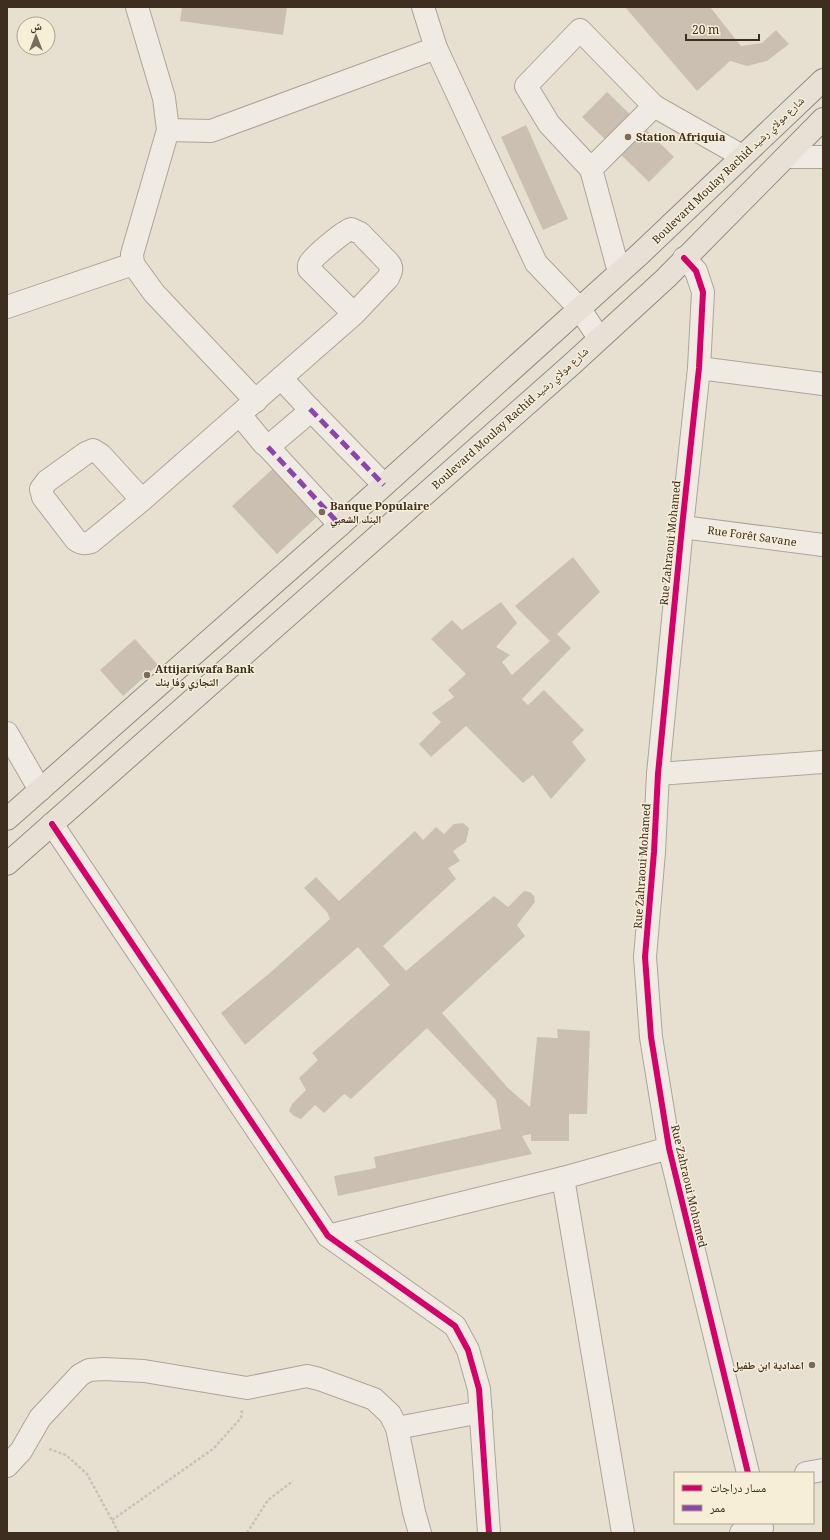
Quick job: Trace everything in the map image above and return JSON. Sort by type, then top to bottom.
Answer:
[{"type":"main road","name":"Boulevard Moulay Rachid شارع مولاي رشيد","points":[[7,819],[340,525],[619,272],[823,80]]},
{"type":"main road","name":"Boulevard Moulay Rachid شارع مولاي رشيد","points":[[7,864],[666,278],[684,258],[823,119]]},
{"type":"street","points":[[138,7],[164,98],[168,130],[132,254],[133,264],[154,293],[256,401]]},
{"type":"street","points":[[423,7],[436,48],[536,263],[579,308],[599,338]]},
{"type":"street","points":[[619,272],[591,169],[550,124],[526,86],[580,30],[654,106],[742,156]]},
{"type":"street","points":[[168,130],[211,131],[436,48]]},
{"type":"street","points":[[591,169],[654,106]]},
{"type":"street","points":[[786,157],[823,157]]},
{"type":"street","name":"Rue Zahraoui Mohamed","points":[[684,258],[696,271],[703,292],[699,368],[658,774],[654,852],[645,957],[651,1037],[669,1148],[748,1472]]},
{"type":"street","points":[[7,307],[133,264]]},
{"type":"street","points":[[142,500],[101,455],[93,450],[86,452],[47,481],[41,489],[43,496],[76,540],[80,543],[86,544],[91,542],[142,500],[354,314]]},
{"type":"street","points":[[699,368],[823,384]]},
{"type":"street","points":[[281,378],[384,485]]},
{"type":"street","points":[[268,447],[308,413],[310,409]]},
{"type":"street","points":[[240,415],[264,444],[340,525]]},
{"type":"street","name":"Rue Forêt Savane","points":[[682,527],[823,545]]},
{"type":"street","points":[[7,733],[40,790]]},
{"type":"street","points":[[658,774],[823,762]]},
{"type":"street","points":[[52,824],[328,1236],[455,1326],[468,1350],[479,1389],[490,1533]]},
{"type":"street","points":[[328,1236],[563,1178],[669,1148]]},
{"type":"street","points":[[563,1178],[623,1533]]},
{"type":"street","points":[[7,1466],[21,1451],[40,1418],[80,1375],[89,1370],[104,1369],[144,1371],[247,1388],[307,1376],[374,1399],[390,1414],[397,1428],[414,1512],[420,1533]]},
{"type":"street","points":[[397,1428],[481,1412]]},
{"type":"street","points":[[812,1472],[823,1470]]},
{"type":"street","points":[[741,1533],[762,1528]]},
{"type":"path","points":[[112,1520],[213,1449],[241,1418],[247,1388]]},
{"type":"path","points":[[28,1440],[66,1455],[87,1474],[119,1533]]},
{"type":"path","points":[[247,1533],[268,1500],[294,1481]]},
{"type":"building","points":[[182,7],[287,7],[283,35],[180,21]]},
{"type":"building","points":[[625,7],[710,7],[741,46],[762,43],[776,30],[789,44],[767,61],[747,66],[730,61],[697,91]]},
{"type":"building","name":"Station Afriquia","points":[[607,92],[674,157],[649,182],[582,117]]},
{"type":"building","points":[[526,125],[568,219],[543,230],[501,137]]},
{"type":"building","points":[[278,464],[322,512],[277,554],[232,506]]},
{"type":"building","points":[[573,557],[600,592],[557,634],[571,648],[522,699],[528,705],[544,690],[584,730],[572,742],[586,760],[551,799],[533,775],[523,783],[466,726],[431,757],[419,744],[441,722],[432,713],[454,697],[448,690],[466,674],[431,639],[452,620],[462,630],[501,602],[517,623],[496,647],[510,655],[502,662],[512,675],[550,641],[515,606]]},
{"type":"building","points":[[135,639],[158,665],[123,696],[100,670]]},
{"type":"building","points":[[463,823],[469,828],[466,842],[453,851],[460,861],[448,868],[456,879],[383,946],[406,971],[494,896],[508,907],[524,891],[530,892],[534,896],[535,902],[517,925],[525,936],[442,1013],[508,1088],[530,1107],[537,1037],[558,1038],[557,1029],[590,1031],[587,1114],[569,1114],[569,1141],[531,1141],[531,1134],[522,1136],[532,1154],[338,1196],[334,1176],[376,1168],[374,1157],[501,1129],[496,1100],[427,1028],[351,1099],[344,1094],[324,1113],[315,1105],[301,1119],[294,1116],[289,1111],[292,1104],[306,1090],[299,1078],[318,1060],[312,1053],[390,985],[358,947],[245,1045],[221,1013],[271,972],[330,919],[327,912],[304,888],[316,877],[339,901],[415,831],[423,840],[436,827],[444,834],[454,824]]},
{"type":"marked path","points":[[310,409],[384,485]]},
{"type":"marked path","points":[[268,447],[340,525]]},
{"type":"cycle path","points":[[684,258],[696,271],[703,292],[699,368],[658,774],[654,852],[645,957],[651,1037],[669,1148],[748,1472]]},
{"type":"cycle path","points":[[52,824],[328,1236],[455,1326],[468,1350],[479,1389],[489,1533]]},
{"type":"place","name":"Station Afriquia","points":[[628,137]]},
{"type":"place","name":"Banque Populaire البنك الشعبي","points":[[322,512]]},
{"type":"place","name":"Attijariwafa Bank التجاري وفا بنك","points":[[147,675]]},
{"type":"place","name":"اعدادية ابن طفيل","points":[[812,1365]]}]
